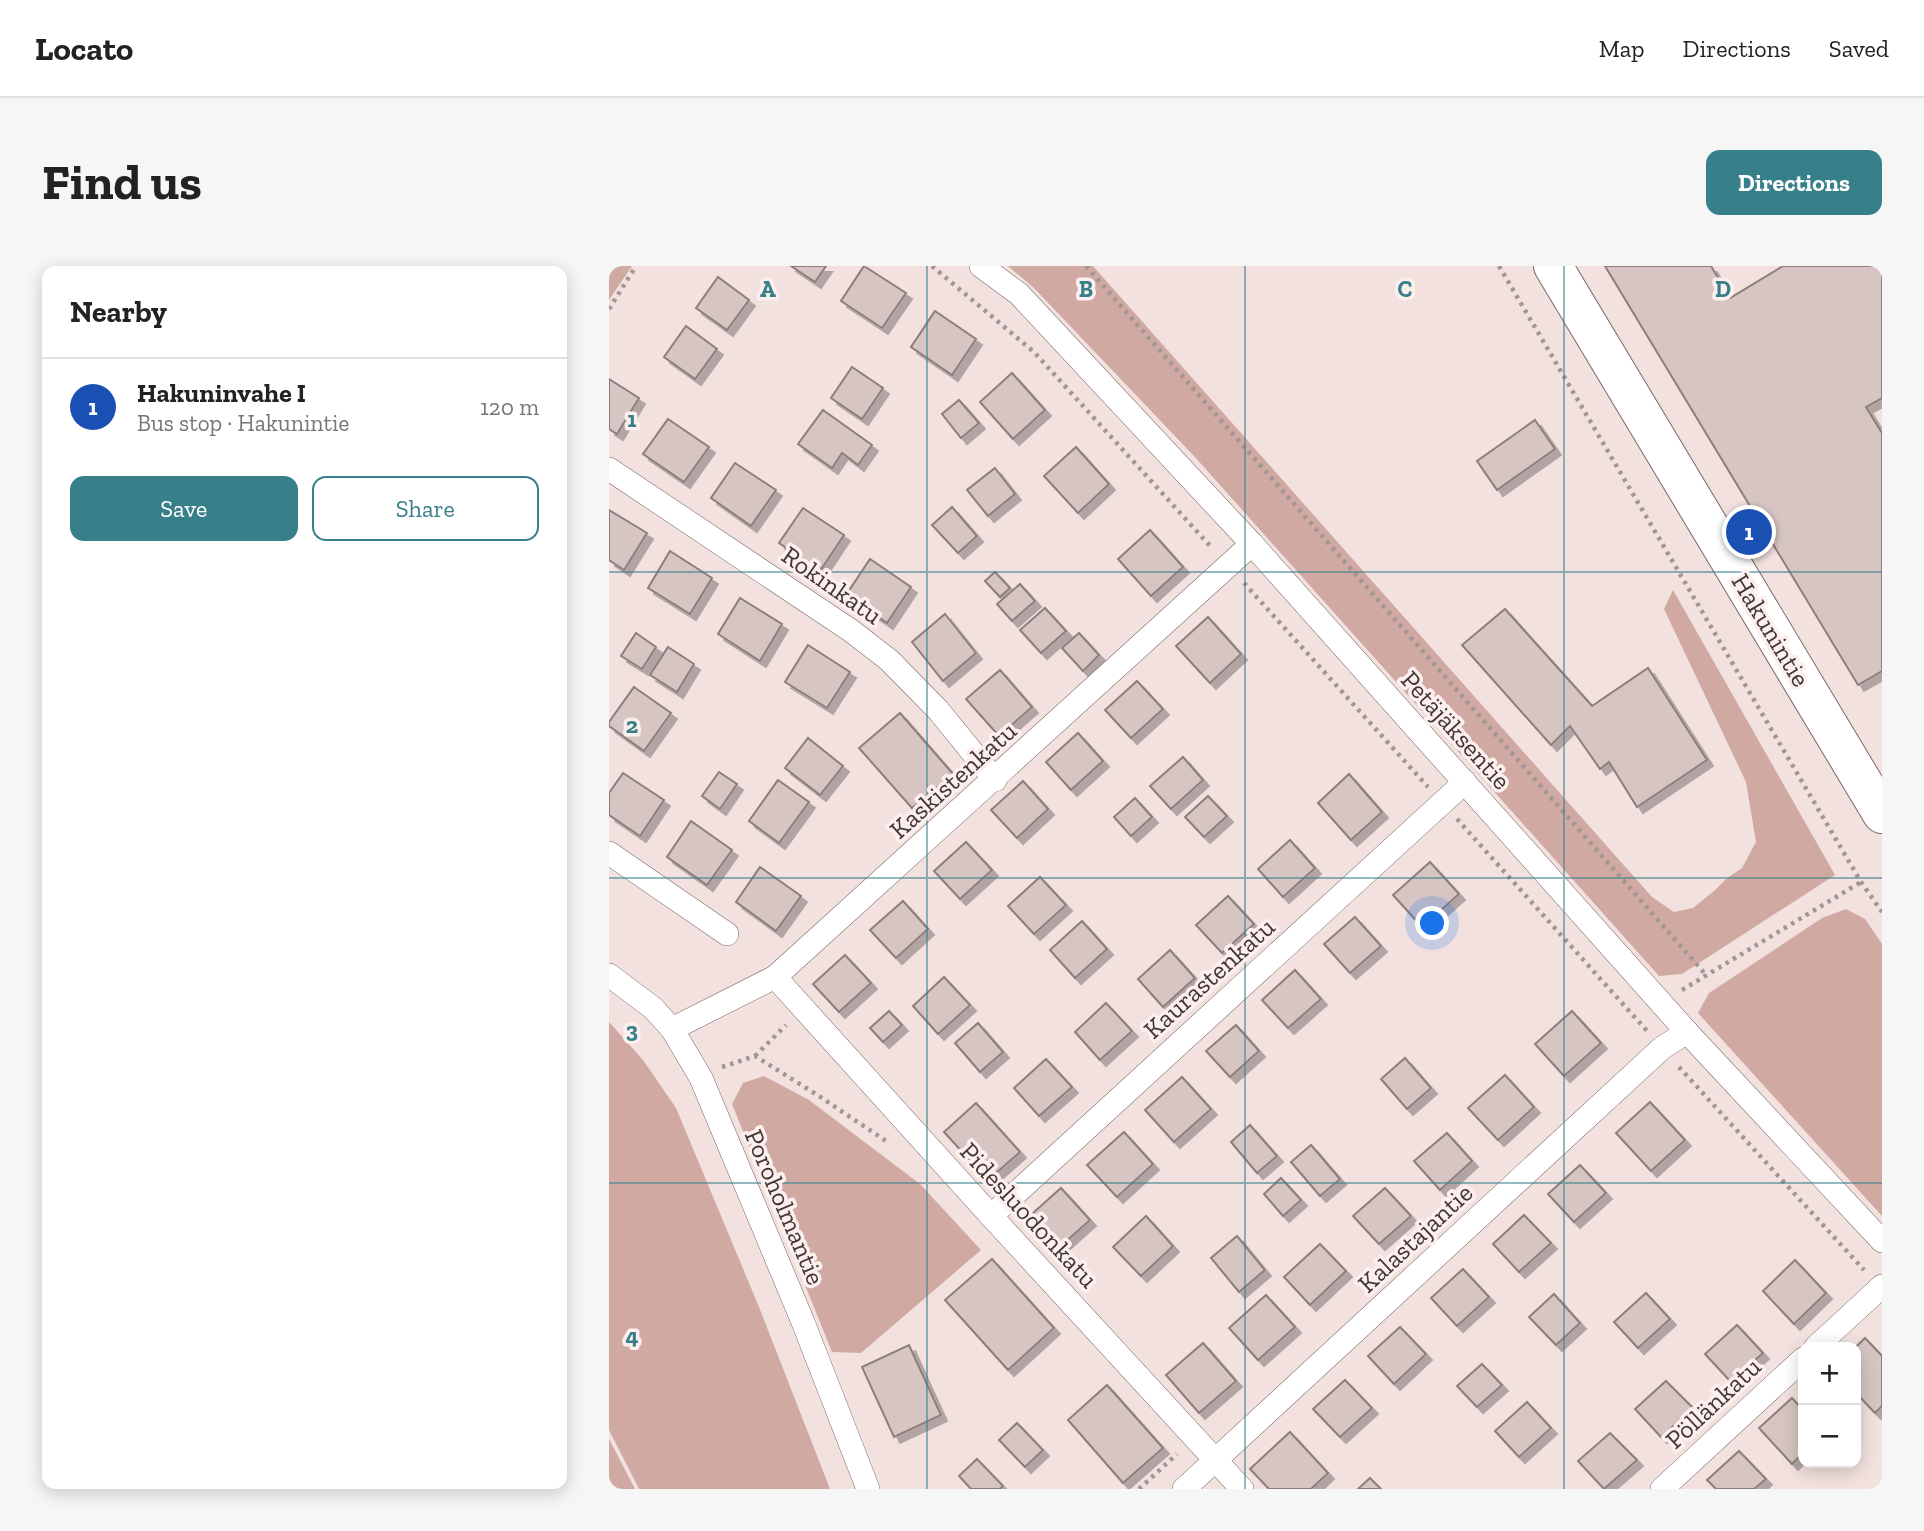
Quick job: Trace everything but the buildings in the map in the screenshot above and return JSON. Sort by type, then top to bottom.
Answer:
[{"type":"highway","name":"Hakunintie","points":[[1553,266],[1882,814]]},
{"type":"street","name":"Petäjäksentie","points":[[981,266],[1019,294],[1252,544],[1687,1032],[1882,1241]]},
{"type":"street","name":"Rokinkatu","points":[[609,469],[879,652],[938,710],[995,780]]},
{"type":"street","name":"Kaskistenkatu","points":[[672,1029],[775,977],[1252,544]]},
{"type":"street","name":"Kaurastenkatu","points":[[991,1216],[1465,782]]},
{"type":"street","points":[[609,853],[727,934]]},
{"type":"street","name":"Poroholmantie","points":[[609,975],[653,1008],[672,1029],[701,1078],[803,1322],[868,1489]]},
{"type":"street","name":"Pidesluodonkatu","points":[[775,977],[1242,1489]]},
{"type":"street","name":"Kalastajantie","points":[[1184,1489],[1662,1048],[1687,1032]]},
{"type":"street","points":[[1821,1342],[1881,1287]]},
{"type":"street","name":"Pöllänkatu","points":[[1662,1489],[1798,1364]]},
{"type":"path","points":[[609,309],[636,266]]},
{"type":"path","points":[[932,266],[1034,352],[1637,1020],[1706,975],[1861,882]]},
{"type":"path","points":[[1086,266],[1706,975]]},
{"type":"path","points":[[1499,266],[1861,882],[1882,912]]},
{"type":"path","points":[[1662,1048],[1881,1287]]},
{"type":"path","points":[[701,1078],[755,1056],[895,1149]]},
{"type":"shaded area","points":[[609,266],[632,266],[609,300]]},
{"type":"shaded area","points":[[1008,266],[1093,266],[1652,897],[1674,912],[1693,908],[1742,868],[1756,842],[1746,782],[1664,609],[1673,590],[1835,875],[1682,974],[1659,976],[1194,456],[1033,287]]},
{"type":"shaded area","points":[[1846,909],[1865,919],[1882,944],[1882,1216],[1698,1013],[1709,993],[1822,918]]},
{"type":"shaded area","points":[[609,1022],[643,1060],[676,1108],[759,1307],[830,1489],[639,1489],[609,1430]]},
{"type":"shaded area","points":[[764,1076],[809,1100],[920,1184],[981,1250],[861,1353],[832,1352],[732,1104],[743,1083]]},
{"type":"shaded area","points":[[609,1439],[635,1489],[609,1489]]},
{"type":"place","name":"Hakuninvahe I","points":[[1749,532]]}]
